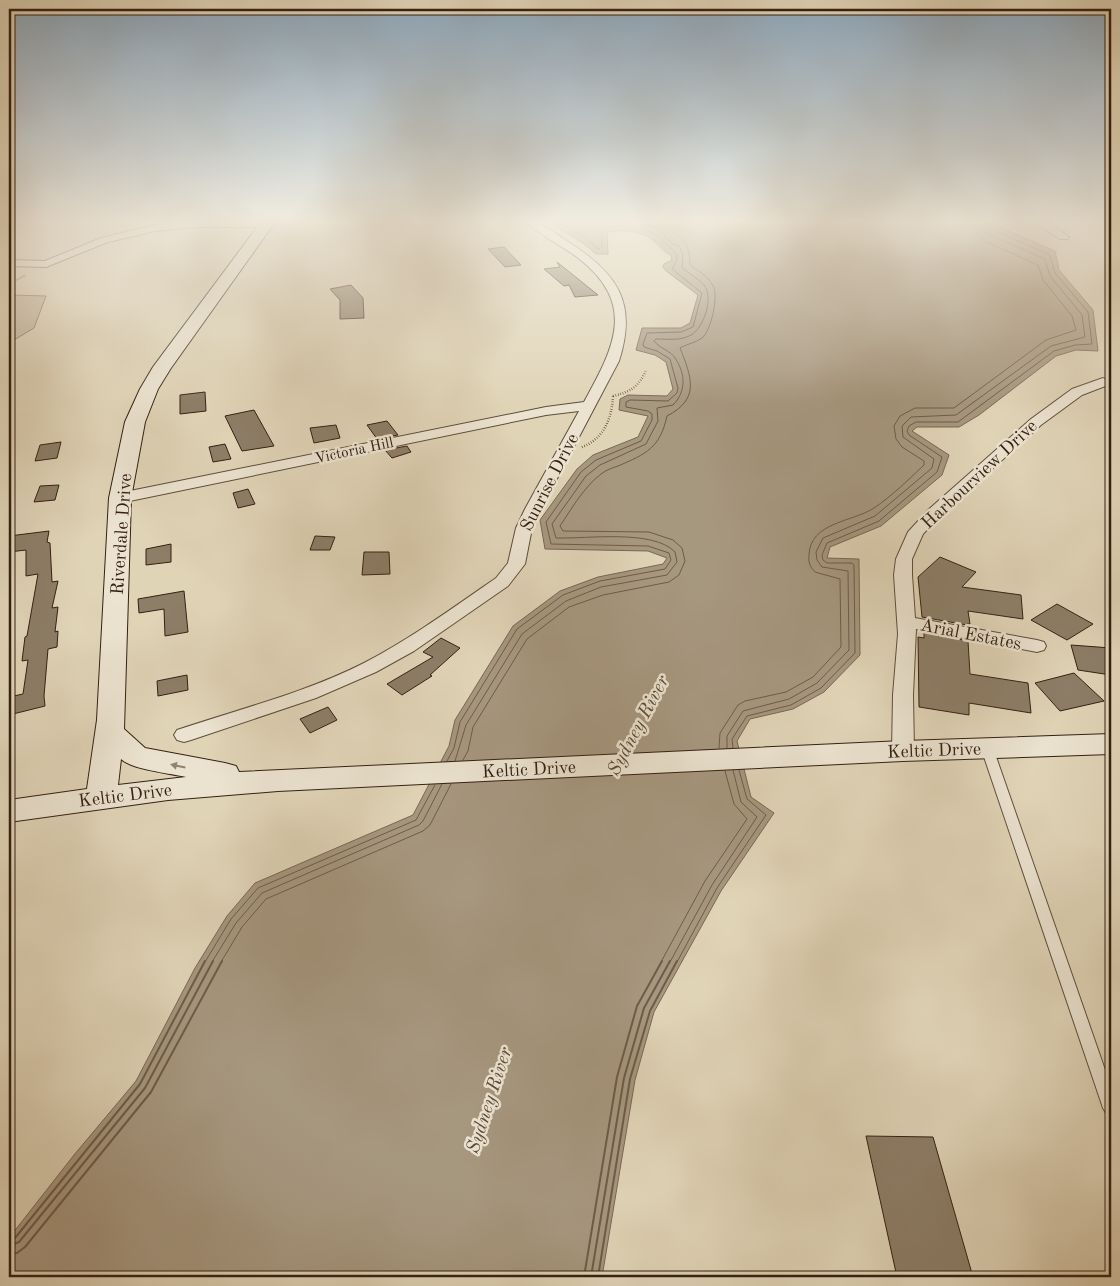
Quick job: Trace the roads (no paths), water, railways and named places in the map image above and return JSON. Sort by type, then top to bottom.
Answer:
[{"type":"main road","name":"Riverdale Drive","points":[[101,797],[110,733],[120,498],[135,422],[149,389],[162,367],[224,282]]},
{"type":"main road","points":[[110,733],[136,756],[216,773],[278,780]]},
{"type":"main road","name":"Keltic Drive","points":[[9,811],[168,788],[278,780],[903,751],[1111,744]]},
{"type":"street","name":"Sunrise Drive","points":[[184,735],[308,692],[369,668],[407,647],[502,582],[516,564],[524,528],[613,361],[620,341],[622,318],[620,303],[610,282]]},
{"type":"street","name":"Harbourview Drive","points":[[903,751],[906,622],[903,576],[904,559],[916,532],[941,506],[1046,414],[1077,392],[1103,382]]},
{"type":"street","name":"Victoria Hill","points":[[120,498],[546,411],[588,406]]},
{"type":"street","name":"Arial Estates","points":[[906,622],[1037,646]]},
{"type":"lane","points":[[987,748],[1111,1108]]},
{"type":"water","name":"Sydney River","points":[[681,282],[1069,282],[1093,310],[1098,351],[1076,350],[1056,356],[979,415],[959,427],[917,427],[912,431],[949,455],[942,475],[881,526],[830,547],[827,558],[859,559],[860,655],[824,692],[793,709],[750,719],[737,741],[751,797],[774,813],[721,891],[654,1012],[635,1080],[602,1277],[9,1277],[9,1238],[74,1155],[136,1081],[195,968],[227,916],[255,883],[413,815],[449,746],[455,720],[513,626],[560,591],[598,577],[663,564],[667,558],[648,551],[545,549],[540,520],[577,469],[593,455],[638,437],[648,416],[619,410],[620,399],[628,395],[667,396],[673,389],[666,362],[655,355],[636,350],[642,328],[681,328],[690,323],[698,295]]}]
